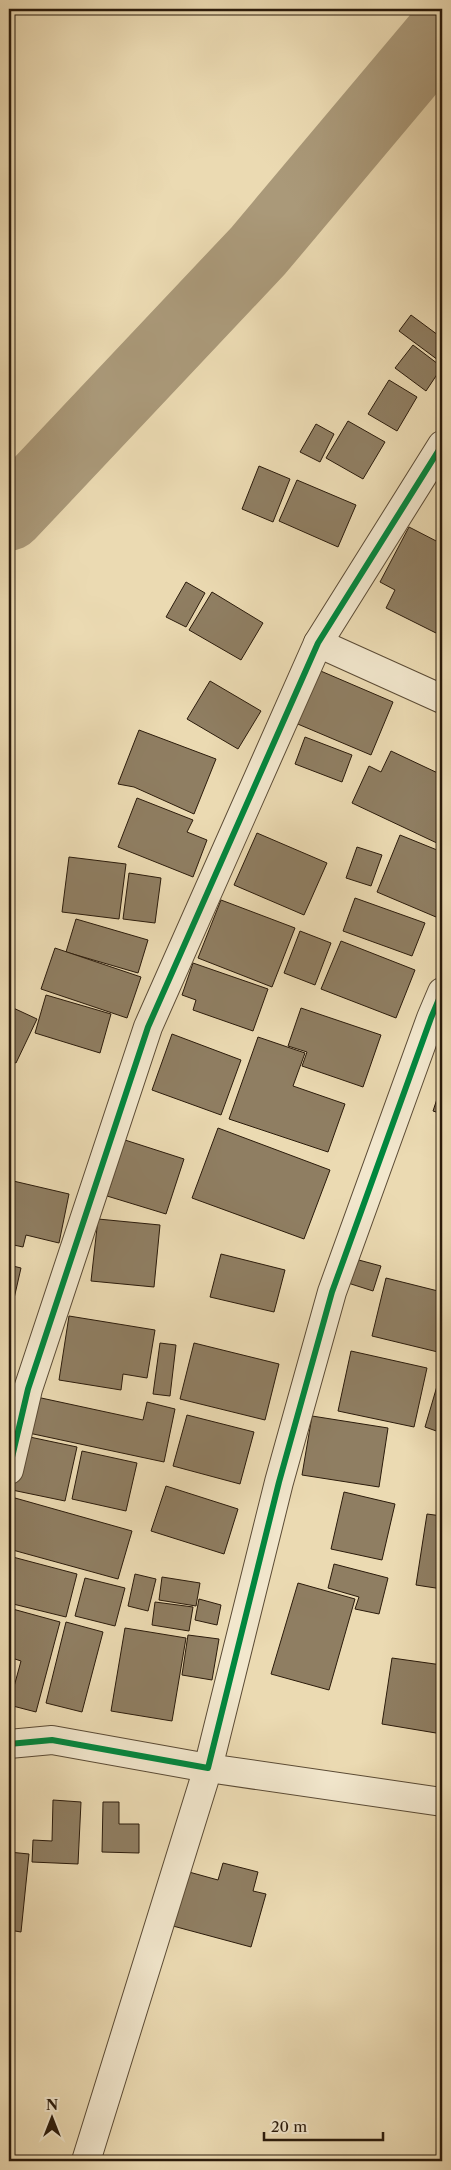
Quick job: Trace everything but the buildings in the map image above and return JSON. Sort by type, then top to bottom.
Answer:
[{"type":"street","points":[[9,1470],[28,1389],[148,1027],[318,643],[442,445]]},
{"type":"street","points":[[318,643],[442,699]]},
{"type":"street","points":[[86,2161],[208,1768],[278,1482],[332,1292],[442,992]]},
{"type":"street","points":[[9,1744],[52,1740],[208,1768],[442,1802]]},
{"type":"waterway","points":[[9,515],[258,251],[442,32]]},
{"type":"cycle path","points":[[9,1470],[28,1389],[148,1027],[318,643],[442,445]]},
{"type":"cycle path","points":[[9,1744],[52,1740],[208,1768],[279,1482],[332,1292],[442,992]]}]
